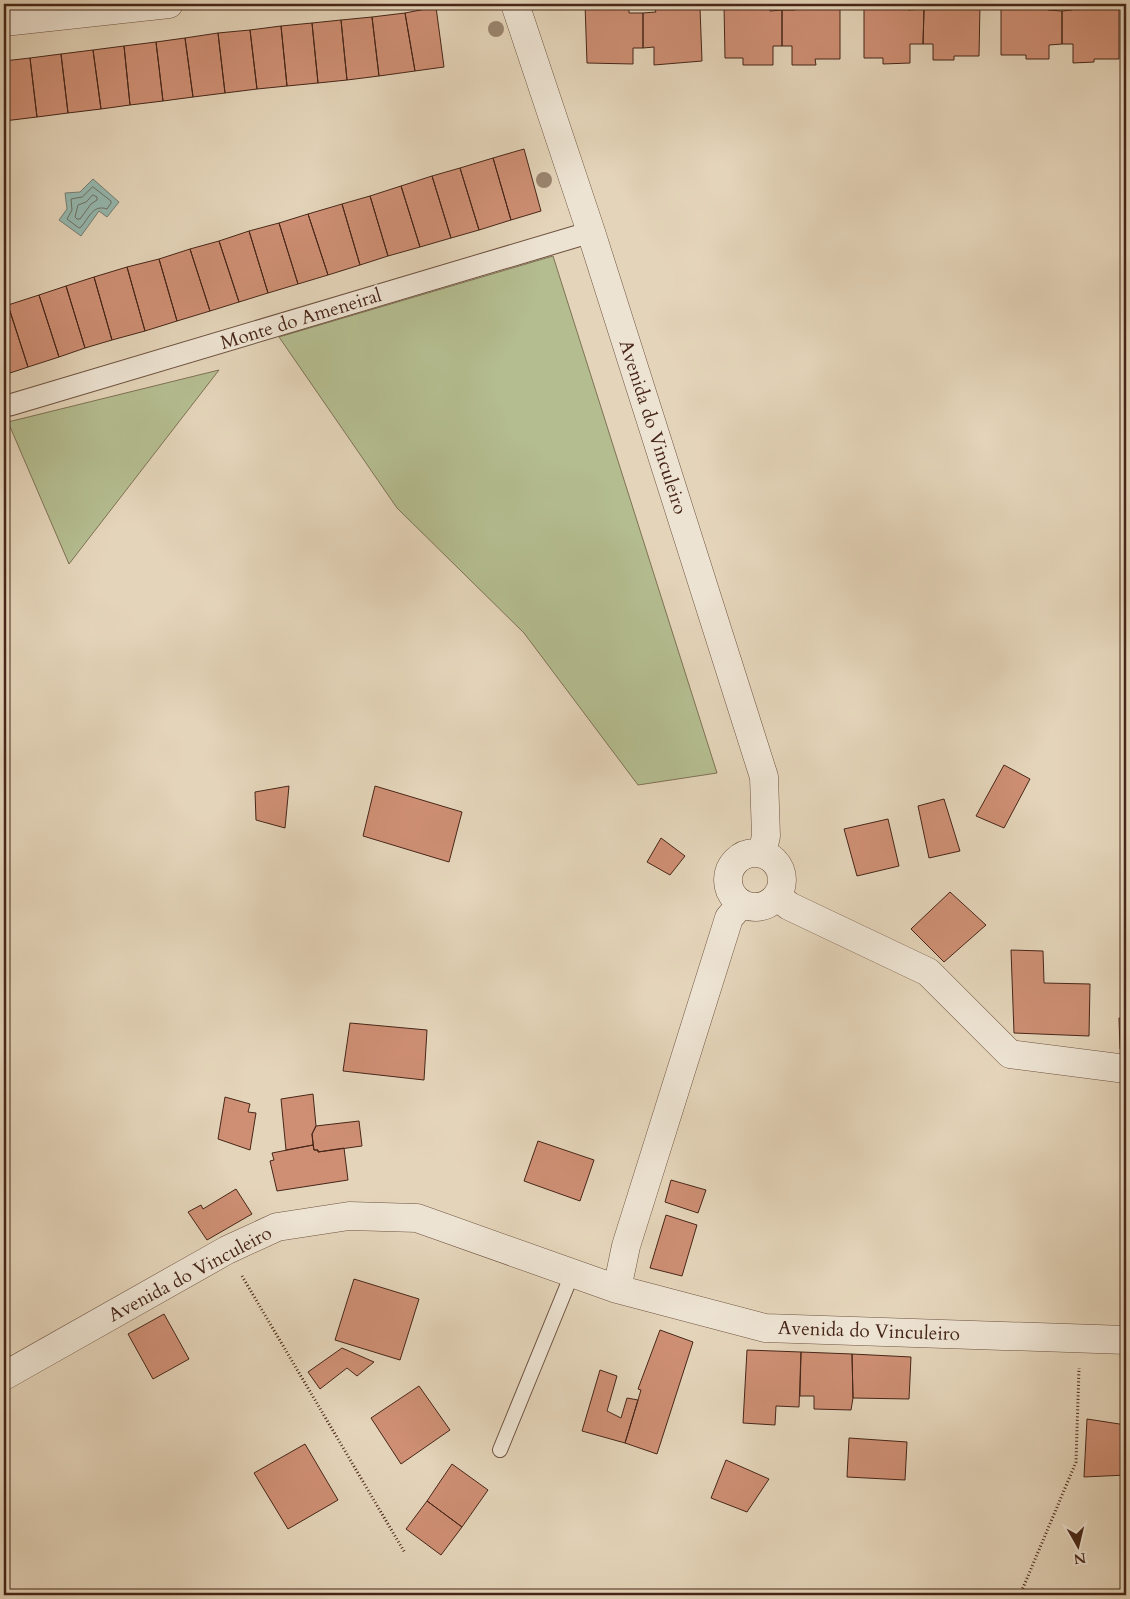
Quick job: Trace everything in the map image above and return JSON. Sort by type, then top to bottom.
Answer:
[{"type":"street","points":[[4,22],[169,4]]},
{"type":"street","name":"Avenida do Vinculeiro","points":[[515,4],[591,232],[764,777],[766,836],[762,854]]},
{"type":"street","name":"Monte do Ameneiral","points":[[10,405],[591,232]]},
{"type":"street","points":[[754,852],[762,854],[777,863],[781,871],[782,880],[778,896],[772,902],[756,908],[741,904],[734,899],[729,891],[728,874],[731,866],[745,854],[754,852]]},
{"type":"street","points":[[778,896],[789,906],[928,972],[1010,1054],[1126,1069]]},
{"type":"street","points":[[617,1289],[626,1246],[729,918],[741,904]]},
{"type":"street","name":"Avenida do Vinculeiro","points":[[4,1376],[226,1250],[277,1227],[349,1216],[417,1218],[617,1289],[766,1328],[1126,1340]]},
{"type":"lane","points":[[500,1450],[572,1274]]},
{"type":"path","points":[[226,1250],[405,1553]]},
{"type":"path","points":[[1020,1595],[1076,1462],[1080,1337]]},
{"type":"green space","points":[[553,256],[717,773],[638,785],[524,633],[397,508],[279,337]]},
{"type":"green space","points":[[219,370],[69,564],[8,422]]},
{"type":"water","points":[[93,179],[119,202],[107,217],[99,211],[81,236],[59,220],[67,209],[65,193],[80,192]]},
{"type":"building","points":[[585,4],[629,4],[629,13],[643,13],[643,48],[633,48],[633,64],[587,63]]},
{"type":"building","points":[[795,4],[840,4],[840,59],[815,59],[816,65],[792,65],[792,46],[782,46],[782,10],[795,10]]},
{"type":"building","points":[[864,4],[908,4],[908,10],[924,9],[923,44],[910,44],[910,63],[883,64],[883,58],[864,58]]},
{"type":"building","points":[[935,4],[980,4],[979,56],[954,56],[954,60],[933,60],[933,44],[923,44],[924,9],[935,9]]},
{"type":"building","points":[[1001,4],[1048,4],[1048,10],[1062,11],[1062,44],[1049,45],[1049,59],[1026,59],[1026,55],[1001,55]]},
{"type":"building","points":[[1072,4],[1119,4],[1119,59],[1094,59],[1094,62],[1073,63],[1073,44],[1062,44],[1062,11],[1072,10]]},
{"type":"building","points":[[724,5],[770,5],[770,11],[782,10],[782,46],[773,46],[773,65],[743,65],[743,58],[725,58]]},
{"type":"building","points":[[436,7],[444,67],[415,71],[405,13]]},
{"type":"building","points":[[654,8],[700,8],[702,61],[654,65],[654,47],[643,48],[643,13],[656,12]]},
{"type":"building","points":[[405,13],[415,71],[379,76],[372,17]]},
{"type":"building","points":[[372,17],[379,76],[347,80],[341,20]]},
{"type":"building","points":[[341,20],[347,80],[318,83],[312,23]]},
{"type":"building","points":[[312,23],[318,83],[287,86],[281,26]]},
{"type":"building","points":[[281,26],[287,86],[257,89],[250,30]]},
{"type":"building","points":[[250,30],[257,89],[225,93],[218,33]]},
{"type":"building","points":[[218,33],[225,93],[193,97],[185,38]]},
{"type":"building","points":[[185,38],[193,97],[163,101],[156,42]]},
{"type":"building","points":[[156,42],[163,101],[130,105],[124,46]]},
{"type":"building","points":[[124,46],[130,105],[101,109],[93,50]]},
{"type":"building","points":[[93,50],[101,109],[68,113],[61,54]]},
{"type":"building","points":[[61,54],[68,113],[37,117],[30,58]]},
{"type":"building","points":[[30,58],[37,117],[4,121],[4,61]]},
{"type":"building","points":[[524,149],[541,211],[511,220],[493,158]]},
{"type":"building","points":[[493,158],[511,220],[479,230],[460,168]]},
{"type":"building","points":[[460,168],[479,230],[451,238],[432,176]]},
{"type":"building","points":[[432,176],[451,238],[420,247],[401,186]]},
{"type":"building","points":[[401,186],[420,247],[388,256],[370,196]]},
{"type":"building","points":[[370,196],[388,256],[360,265],[342,204]]},
{"type":"building","points":[[342,204],[360,265],[328,275],[308,214]]},
{"type":"building","points":[[308,214],[328,275],[298,284],[279,223]]},
{"type":"building","points":[[279,223],[298,284],[268,293],[249,231]]},
{"type":"building","points":[[249,231],[268,293],[239,302],[219,241]]},
{"type":"building","points":[[219,241],[239,302],[210,311],[190,249]]},
{"type":"building","points":[[190,249],[210,311],[177,321],[159,259]]},
{"type":"building","points":[[159,259],[177,321],[145,331],[127,267]]},
{"type":"building","points":[[127,267],[145,331],[112,340],[94,277]]},
{"type":"building","points":[[94,277],[112,340],[85,348],[66,286]]},
{"type":"building","points":[[66,286],[85,348],[59,357],[39,295]]},
{"type":"building","points":[[39,295],[59,357],[28,367],[8,305]]},
{"type":"building","points":[[8,305],[28,367],[4,375],[4,306]]},
{"type":"building","points":[[1004,765],[1030,779],[1004,828],[976,816]]},
{"type":"building","points":[[289,786],[285,828],[256,820],[255,792]]},
{"type":"building","points":[[375,786],[462,812],[449,862],[363,836]]},
{"type":"building","points":[[944,799],[960,851],[929,858],[918,806]]},
{"type":"building","points":[[888,819],[899,866],[857,876],[844,829]]},
{"type":"building","points":[[661,838],[685,856],[670,875],[647,862]]},
{"type":"building","points":[[950,892],[986,925],[944,962],[911,929]]},
{"type":"building","points":[[1011,950],[1043,951],[1044,983],[1090,984],[1089,1036],[1014,1033]]},
{"type":"building","points":[[1119,1018],[1126,1019],[1126,1050],[1120,1049]]},
{"type":"building","points":[[350,1023],[427,1030],[424,1080],[343,1071]]},
{"type":"building","points":[[313,1094],[316,1126],[312,1134],[313,1145],[286,1150],[281,1099]]},
{"type":"building","points":[[225,1097],[250,1104],[248,1112],[256,1113],[250,1150],[218,1139]]},
{"type":"building","points":[[359,1121],[362,1146],[318,1152],[318,1150],[314,1150],[312,1134],[316,1126]]},
{"type":"building","points":[[538,1141],[594,1160],[580,1201],[524,1181]]},
{"type":"building","points":[[313,1145],[314,1150],[318,1150],[318,1152],[344,1148],[348,1180],[277,1191],[270,1161],[274,1160],[272,1153]]},
{"type":"building","points":[[671,1180],[706,1190],[698,1213],[665,1202]]},
{"type":"building","points":[[236,1189],[252,1214],[207,1240],[188,1212],[201,1205],[203,1209]]},
{"type":"building","points":[[666,1215],[697,1225],[682,1276],[650,1268]]},
{"type":"building","points":[[354,1279],[419,1299],[400,1360],[335,1340]]},
{"type":"building","points":[[164,1314],[189,1359],[153,1379],[128,1334]]},
{"type":"building","points":[[660,1330],[693,1342],[657,1454],[625,1443],[641,1390],[638,1389]]},
{"type":"building","points":[[342,1348],[374,1362],[357,1376],[347,1368],[320,1389],[308,1372]]},
{"type":"building","points":[[747,1350],[801,1352],[799,1407],[776,1406],[775,1425],[743,1423]]},
{"type":"building","points":[[801,1352],[852,1354],[853,1398],[851,1410],[814,1409],[814,1396],[800,1396]]},
{"type":"building","points":[[852,1354],[911,1357],[909,1399],[853,1398]]},
{"type":"building","points":[[600,1370],[617,1376],[607,1411],[621,1418],[627,1398],[638,1400],[625,1443],[582,1431]]},
{"type":"building","points":[[419,1386],[450,1430],[401,1464],[371,1418]]},
{"type":"building","points":[[1087,1419],[1126,1425],[1126,1475],[1084,1477]]},
{"type":"building","points":[[849,1438],[907,1442],[905,1480],[847,1477]]},
{"type":"building","points":[[305,1444],[338,1500],[288,1529],[254,1473]]},
{"type":"building","points":[[726,1460],[769,1479],[747,1512],[711,1498]]},
{"type":"building","points":[[452,1464],[488,1490],[462,1527],[427,1501]]},
{"type":"building","points":[[427,1501],[462,1527],[441,1555],[406,1529]]}]
